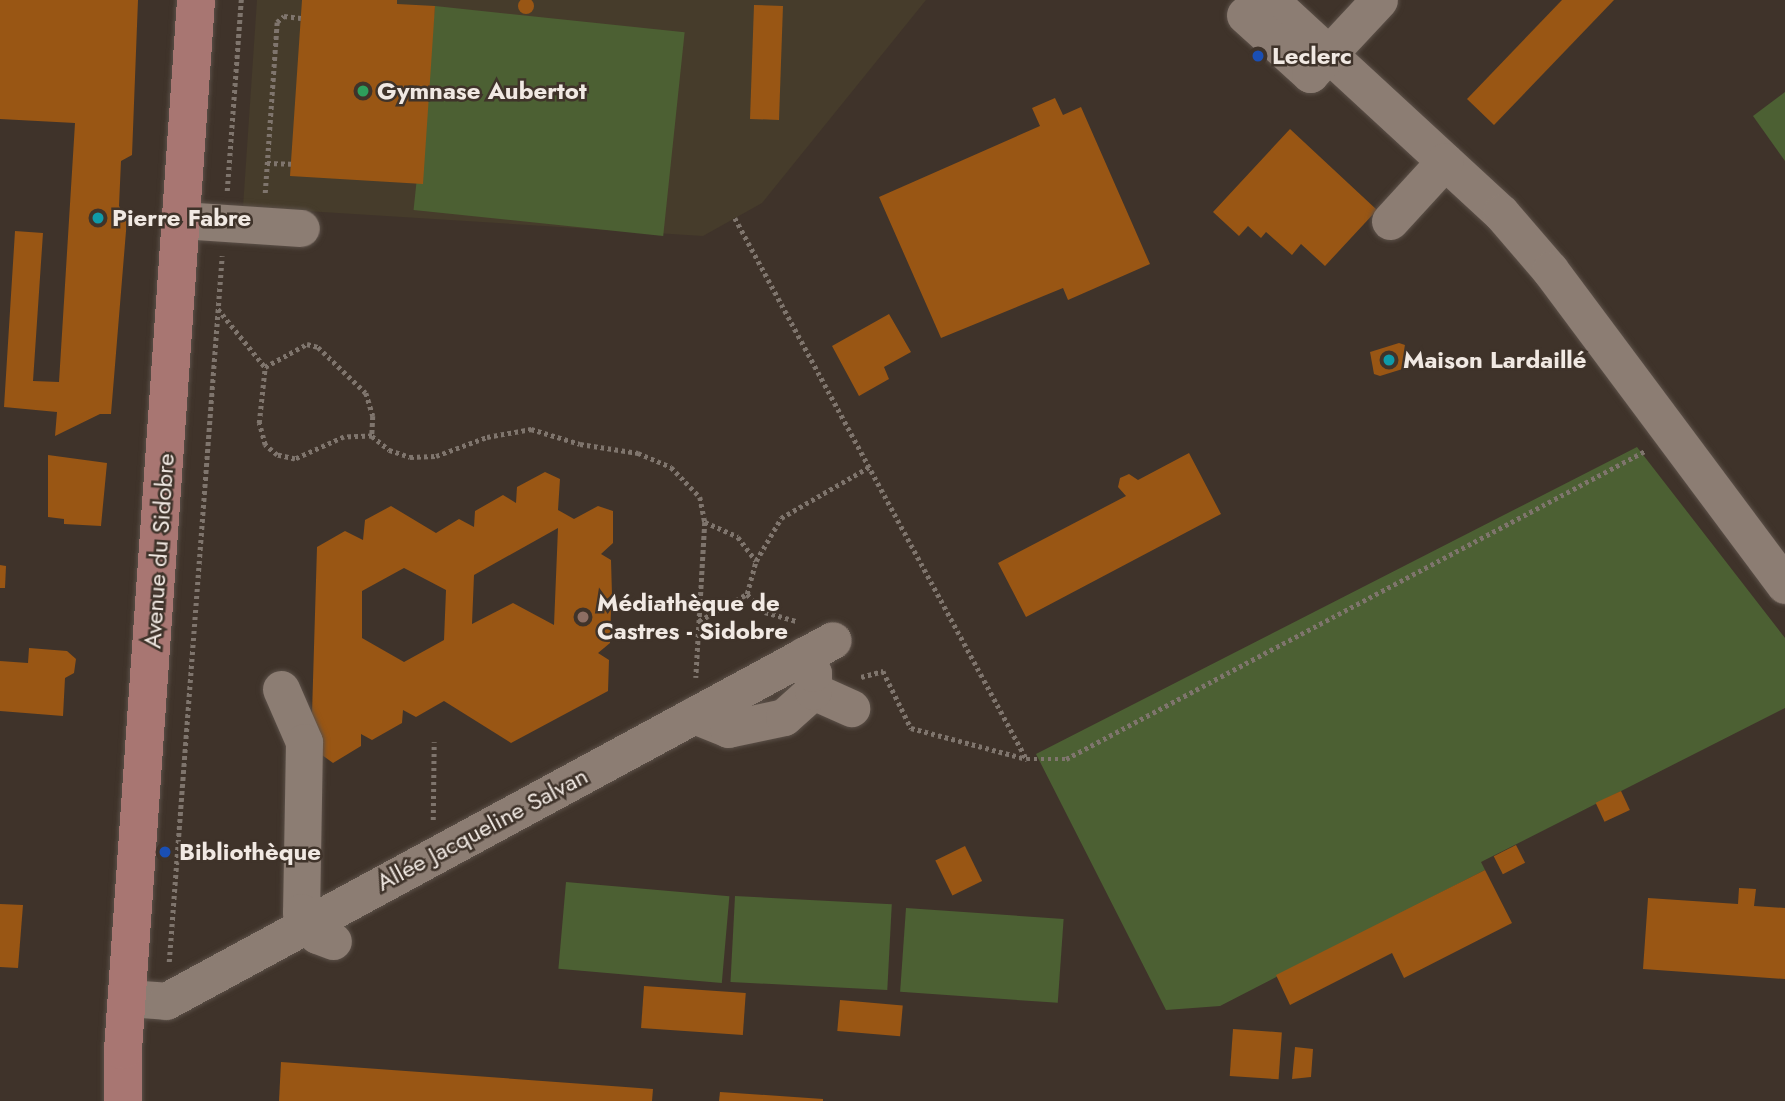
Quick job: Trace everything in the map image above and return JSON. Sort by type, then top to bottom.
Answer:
[{"type":"main road","name":"Avenue du Sidobre","points":[[123,1101],[123,1050],[196,0]]},
{"type":"main road","points":[[115,1101],[123,1050]]},
{"type":"street","points":[[1319,64],[1379,0]]},
{"type":"street","points":[[1258,7],[1319,64],[1445,161],[1501,213],[1550,270],[1785,585]]},
{"type":"street","points":[[1390,221],[1445,161]]},
{"type":"street","points":[[181,220],[301,228]]},
{"type":"street","points":[[689,701],[728,729],[783,717],[813,691],[818,648]]},
{"type":"street","name":"Allée Jacqueline Salvan","points":[[166,1001],[320,932],[437,866],[689,701],[818,648]]},
{"type":"street","points":[[281,689],[304,742],[301,912],[320,932]]},
{"type":"street","points":[[813,691],[850,708]]},
{"type":"street","points":[[127,999],[166,1001]]},
{"type":"path","points":[[166,1001],[241,0]]},
{"type":"path","points":[[262,225],[276,22],[284,16],[301,18]]},
{"type":"path","points":[[267,163],[291,164]]},
{"type":"path","points":[[735,218],[1027,759]]},
{"type":"path","points":[[218,309],[265,366],[259,423],[265,445],[277,455],[295,459],[344,437],[372,436],[389,450],[410,457],[436,456],[498,434],[531,429],[580,444],[638,453],[687,480],[700,497],[705,522],[696,681],[689,701]]},
{"type":"path","points":[[265,366],[307,344],[318,347],[366,393],[373,416],[372,436]]},
{"type":"path","points":[[907,726],[1027,759],[1066,759],[1654,447]]},
{"type":"path","points":[[699,621],[747,594],[756,561],[781,519],[869,467]]},
{"type":"path","points":[[705,522],[738,537],[756,561]]},
{"type":"path","points":[[747,594],[765,612],[823,629],[818,648]]},
{"type":"path","points":[[434,742],[437,866]]},
{"type":"shaded area","points":[[257,0],[926,0],[762,203],[703,236],[243,207]]},
{"type":"green space","points":[[435,6],[685,32],[663,236],[414,210]]},
{"type":"green space","points":[[1785,92],[1785,161],[1753,116]]},
{"type":"green space","points":[[1637,447],[1785,638],[1785,708],[1481,862],[1485,870],[1220,1006],[1166,1010],[1036,754]]},
{"type":"green space","points":[[566,882],[729,896],[722,983],[558,969]]},
{"type":"green space","points":[[735,896],[892,904],[887,990],[730,982]]},
{"type":"green space","points":[[906,908],[1064,919],[1058,1003],[900,992]]},
{"type":"building","points":[[526,-2],[532,0],[532,12],[526,14],[520,12],[518,6],[520,0]]},
{"type":"building","name":"Pierre Fabre","points":[[0,0],[138,0],[132,155],[121,161],[119,206],[127,219],[111,414],[100,414],[55,436],[57,412],[4,407],[15,231],[43,233],[33,381],[59,382],[75,123],[0,119]]},
{"type":"building","name":"Gymnase Aubertot","points":[[302,0],[397,0],[397,4],[435,6],[423,184],[290,176]]},
{"type":"building","points":[[1562,0],[1614,0],[1494,125],[1467,99]]},
{"type":"building","points":[[754,5],[783,6],[779,120],[750,119]]},
{"type":"building","points":[[1055,98],[1063,115],[1081,107],[1150,264],[1068,300],[1063,288],[941,338],[879,197],[1040,126],[1032,108]]},
{"type":"building","points":[[1290,129],[1377,210],[1325,266],[1301,244],[1292,255],[1266,232],[1261,238],[1248,226],[1239,236],[1213,212]]},
{"type":"building","points":[[889,314],[911,352],[884,367],[889,379],[859,396],[832,346]]},
{"type":"building","name":"Maison Lardaillé","points":[[1399,343],[1405,345],[1409,367],[1380,376],[1374,374],[1370,352]]},
{"type":"building","points":[[1189,453],[1221,514],[1026,617],[998,563],[1126,496],[1118,487],[1120,478],[1129,474],[1138,480]]},
{"type":"building","points":[[48,455],[107,463],[101,526],[64,524],[64,519],[48,517]]},
{"type":"building","name":"Médiathèque de Castres - Sidobre","points":[[545,472],[560,479],[558,510],[574,519],[598,506],[613,511],[613,543],[601,554],[611,560],[612,595],[600,604],[611,610],[610,643],[598,653],[609,660],[608,691],[511,743],[444,701],[416,717],[403,710],[402,723],[372,740],[361,734],[361,746],[333,763],[311,747],[317,547],[345,531],[363,540],[365,520],[391,506],[436,533],[459,519],[474,527],[475,511],[503,495],[516,503],[517,487]],"holes":[[[558,528],[554,625],[513,603],[472,624],[474,575]],[[404,568],[446,590],[444,640],[404,662],[362,638],[362,591]]]},
{"type":"building","points":[[0,565],[6,566],[5,588],[0,588]]},
{"type":"building","points":[[29,648],[67,651],[76,659],[74,673],[65,678],[63,716],[0,711],[0,661],[28,663]]},
{"type":"building","points":[[1621,791],[1630,810],[1604,822],[1596,803]]},
{"type":"building","points":[[1516,845],[1525,863],[1503,874],[1494,856]]},
{"type":"building","points":[[965,846],[982,881],[952,896],[935,860]]},
{"type":"building","points":[[1485,870],[1512,923],[1404,978],[1392,953],[1290,1005],[1276,975]]},
{"type":"building","points":[[1739,888],[1756,889],[1754,906],[1785,908],[1785,979],[1643,969],[1648,898],[1738,904]]},
{"type":"building","points":[[0,904],[23,905],[18,968],[0,967]]},
{"type":"building","points":[[644,986],[746,993],[743,1035],[641,1028]]},
{"type":"building","points":[[840,1000],[903,1005],[900,1036],[837,1031]]},
{"type":"building","points":[[1233,1029],[1282,1032],[1279,1079],[1230,1076]]},
{"type":"building","points":[[1295,1047],[1313,1049],[1311,1077],[1292,1079]]},
{"type":"building","points":[[281,1062],[653,1089],[652,1101],[279,1101]]},
{"type":"building","points":[[720,1092],[823,1099],[823,1101],[719,1101]]},
{"type":"place","name":"Leclerc","points":[[1258,56]]},
{"type":"place","name":"Gymnase Aubertot","points":[[363,91]]},
{"type":"place","name":"Pierre Fabre","points":[[98,218]]},
{"type":"place","name":"Maison Lardaillé","points":[[1389,360]]},
{"type":"place","name":"Médiathèque de Castres - Sidobre","points":[[583,617]]},
{"type":"place","name":"Bibliothèque","points":[[165,852]]}]
